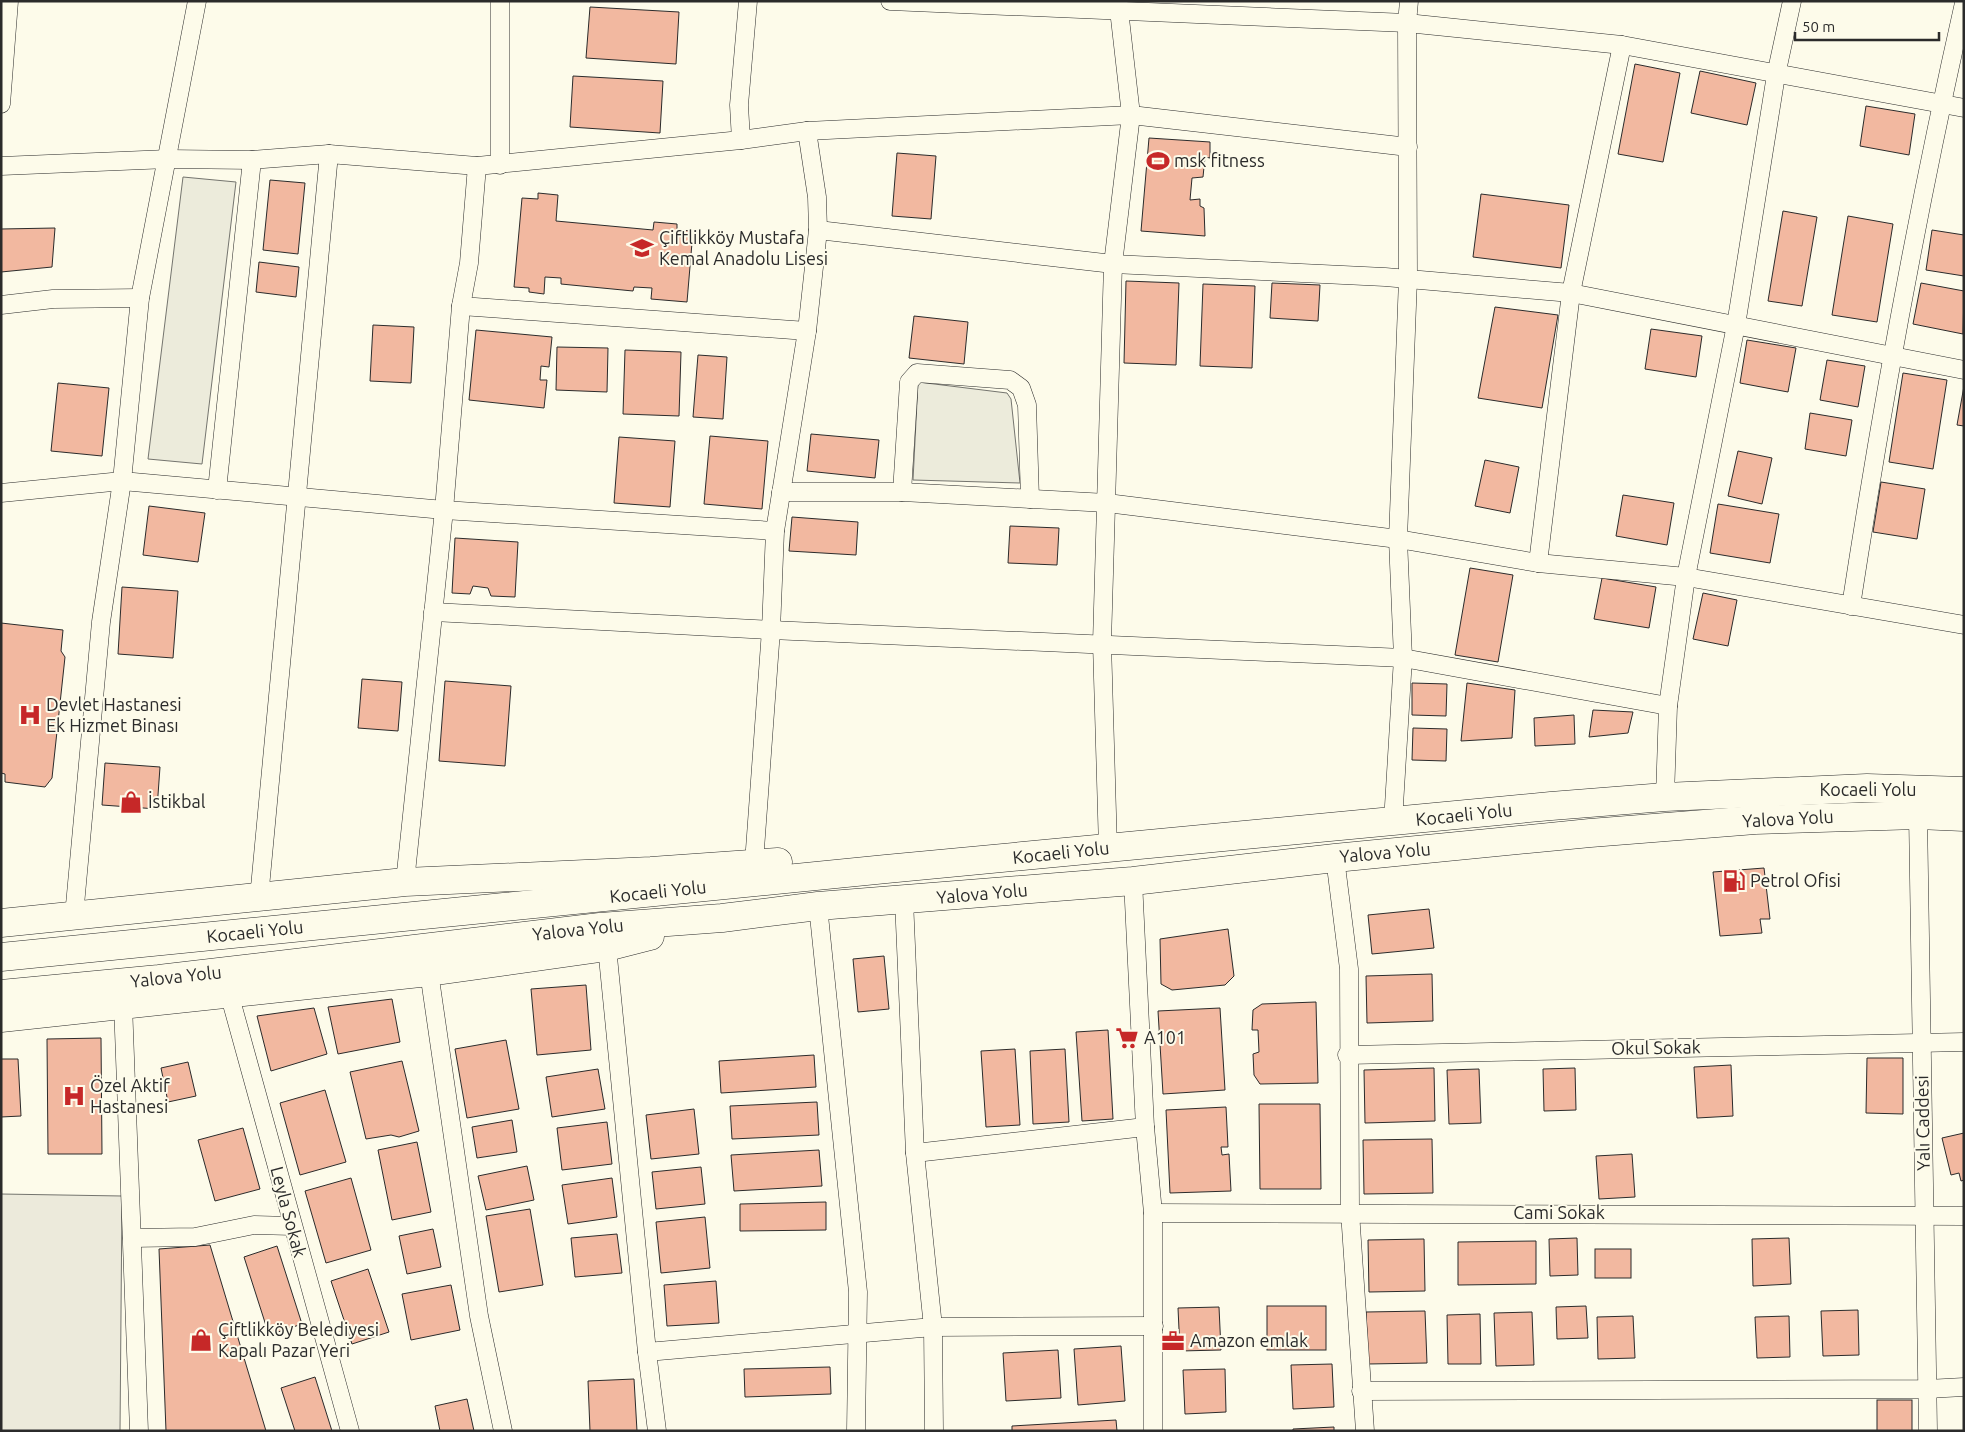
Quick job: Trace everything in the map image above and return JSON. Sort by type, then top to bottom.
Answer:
[{"type":"highway","name":"Kocaeli̇ Yolu","points":[[1,958],[940,864],[1665,798],[1867,788],[1964,791]]},
{"type":"highway","name":"Yalova Yolu","points":[[1,994],[159,979],[600,927],[722,918],[818,906],[1133,881],[1335,858],[1755,820],[1918,815],[1964,817]]},
{"type":"highway","points":[[1,923],[405,882],[809,860],[940,864]]},
{"type":"highway","points":[[1,1018],[429,972],[607,947],[722,918]]},
{"type":"street","points":[[1,104],[9,1]]},
{"type":"street","points":[[74,916],[101,622],[122,481],[140,298],[197,1]]},
{"type":"street","points":[[500,1],[500,164]]},
{"type":"street","points":[[741,140],[739,105],[748,1]]},
{"type":"street","points":[[890,1],[1116,5],[1407,24],[1622,45],[1776,75],[1964,108]]},
{"type":"street","points":[[1394,822],[1403,658],[1398,539],[1408,279],[1407,24],[1409,1]]},
{"type":"street","points":[[1665,798],[1668,706],[1686,577],[1736,325],[1776,75],[1792,1]]},
{"type":"street","points":[[1852,606],[1866,506],[1893,357],[1941,104],[1964,3]]},
{"type":"street","points":[[1108,848],[1102,644],[1113,264],[1131,115],[1116,5]]},
{"type":"street","points":[[1538,562],[1571,293],[1622,45]]},
{"type":"street","points":[[1,166],[168,159],[252,160],[329,154],[477,166],[741,140],[807,131],[1131,115],[1408,147]]},
{"type":"street","points":[[754,863],[771,630],[775,531],[807,332],[818,230],[817,197],[807,131]]},
{"type":"street","points":[[259,898],[329,154]]},
{"type":"street","points":[[217,490],[252,160]]},
{"type":"street","points":[[405,882],[444,510],[461,306],[469,263],[477,166]]},
{"type":"street","points":[[818,230],[1113,264],[1408,279],[1571,293],[1964,370]]},
{"type":"street","points":[[1,305],[53,298],[140,298]]},
{"type":"street","points":[[461,306],[807,332]]},
{"type":"street","points":[[902,492],[909,382],[917,373],[1010,380],[1021,388],[1026,405],[1030,499]]},
{"type":"street","points":[[1,493],[122,481],[444,510],[775,531]]},
{"type":"street","points":[[781,492],[902,492],[1107,503],[1398,539],[1538,562],[1686,577],[1964,625]]},
{"type":"street","points":[[433,612],[771,630],[1403,658],[1668,706]]},
{"type":"street","name":"Yalı Caddesi","points":[[1918,815],[1928,1431]]},
{"type":"street","points":[[1335,858],[1348,969],[1350,1212],[1365,1431]]},
{"type":"street","points":[[1133,881],[1146,1127],[1153,1213],[1153,1431]]},
{"type":"street","points":[[904,900],[915,1153],[933,1327],[934,1431]]},
{"type":"street","points":[[818,906],[858,1292],[856,1431]]},
{"type":"street","points":[[607,947],[647,1352],[657,1431]]},
{"type":"street","points":[[429,972],[479,1316],[503,1431]]},
{"type":"street","name":"Leyla Sokak","points":[[229,993],[350,1431]]},
{"type":"street","points":[[123,1004],[139,1431]]},
{"type":"street","name":"Okul Sokak","points":[[1348,1055],[1964,1042]]},
{"type":"street","points":[[915,1153],[1146,1127]]},
{"type":"street","name":"Cami Sokak","points":[[1153,1213],[1350,1212],[1964,1216]]},
{"type":"street","points":[[132,1238],[195,1237],[254,1224],[292,1226]]},
{"type":"street","points":[[647,1352],[933,1327],[1154,1326]]},
{"type":"street","points":[[1361,1391],[1927,1389],[1964,1387]]},
{"type":"shaded area","points":[[183,177],[236,182],[202,464],[148,459]]},
{"type":"shaded area","points":[[918,382],[1007,393],[1011,399],[1020,483],[913,480]]},
{"type":"shaded area","points":[[1,1194],[122,1196],[120,1431],[1,1431]]},
{"type":"building","points":[[590,7],[679,12],[676,64],[586,58]]},
{"type":"building","points":[[1635,64],[1680,73],[1663,162],[1618,154]]},
{"type":"building","points":[[1700,71],[1756,83],[1747,125],[1691,113]]},
{"type":"building","points":[[573,76],[663,81],[660,133],[570,127]]},
{"type":"building","points":[[1866,106],[1915,114],[1909,155],[1860,146]]},
{"type":"building","points":[[1149,138],[1210,142],[1210,158],[1205,157],[1203,177],[1192,178],[1190,200],[1200,199],[1200,206],[1204,208],[1205,236],[1141,231]]},
{"type":"building","points":[[897,153],[936,156],[931,219],[892,216]]},
{"type":"building","points":[[270,180],[305,183],[298,254],[263,250]]},
{"type":"building","points":[[538,193],[558,195],[556,221],[653,230],[654,222],[677,224],[677,230],[693,231],[687,302],[651,299],[652,288],[634,287],[633,291],[561,284],[561,278],[545,277],[544,294],[529,292],[529,288],[514,287],[522,198],[538,199]]},
{"type":"building","points":[[1481,194],[1569,205],[1561,268],[1473,257]]},
{"type":"building","points":[[1783,211],[1817,217],[1802,306],[1768,301]]},
{"type":"building","points":[[1848,216],[1893,224],[1877,322],[1832,315]]},
{"type":"building","points":[[55,228],[52,267],[1,272],[1,229]]},
{"type":"building","points":[[1932,230],[1964,235],[1964,276],[1926,270]]},
{"type":"building","points":[[259,262],[299,267],[296,297],[256,292]]},
{"type":"building","points":[[1126,281],[1179,283],[1176,365],[1124,363]]},
{"type":"building","points":[[1272,283],[1320,285],[1318,321],[1270,318]]},
{"type":"building","points":[[1921,283],[1964,291],[1963,334],[1913,324]]},
{"type":"building","points":[[1203,284],[1255,286],[1252,368],[1200,366]]},
{"type":"building","points":[[1495,307],[1558,315],[1542,408],[1478,398]]},
{"type":"building","points":[[914,316],[968,322],[964,364],[909,358]]},
{"type":"building","points":[[373,325],[414,327],[411,383],[370,381]]},
{"type":"building","points":[[1651,329],[1702,336],[1696,377],[1645,369]]},
{"type":"building","points":[[476,330],[552,337],[549,367],[541,366],[540,380],[547,380],[544,408],[469,400]]},
{"type":"building","points":[[1747,340],[1796,348],[1788,392],[1740,383]]},
{"type":"building","points":[[557,347],[608,348],[607,392],[556,390]]},
{"type":"building","points":[[625,350],[681,352],[679,416],[623,414]]},
{"type":"building","points":[[698,355],[727,357],[723,419],[693,417]]},
{"type":"building","points":[[1827,360],[1865,366],[1858,407],[1820,400]]},
{"type":"building","points":[[1903,373],[1947,380],[1933,469],[1889,462]]},
{"type":"building","points":[[58,383],[109,388],[102,456],[51,451]]},
{"type":"building","points":[[1964,386],[1964,426],[1957,425]]},
{"type":"building","points":[[1810,413],[1852,420],[1846,456],[1805,449]]},
{"type":"building","points":[[811,434],[879,440],[875,478],[807,471]]},
{"type":"building","points":[[710,436],[768,441],[762,509],[704,504]]},
{"type":"building","points":[[619,437],[675,441],[670,507],[614,503]]},
{"type":"building","points":[[1738,451],[1772,458],[1762,504],[1728,496]]},
{"type":"building","points":[[1485,460],[1519,467],[1510,513],[1475,506]]},
{"type":"building","points":[[1881,482],[1925,489],[1917,539],[1873,532]]},
{"type":"building","points":[[1623,495],[1674,503],[1667,545],[1616,536]]},
{"type":"building","points":[[1718,504],[1779,514],[1770,563],[1710,553]]},
{"type":"building","points":[[149,506],[205,513],[198,562],[143,555]]},
{"type":"building","points":[[792,517],[858,522],[856,555],[789,551]]},
{"type":"building","points":[[1010,526],[1059,528],[1057,565],[1008,563]]},
{"type":"building","points":[[455,538],[518,542],[515,597],[491,596],[488,588],[473,586],[470,594],[452,593]]},
{"type":"building","points":[[1470,568],[1513,575],[1498,662],[1455,655]]},
{"type":"building","points":[[1602,578],[1656,587],[1649,628],[1594,619]]},
{"type":"building","points":[[122,587],[178,591],[173,658],[118,654]]},
{"type":"building","points":[[1703,593],[1737,600],[1728,646],[1693,639]]},
{"type":"building","name":"Devlet Hastanesi Ek Hizmet Binası","points":[[1,623],[63,630],[61,651],[65,657],[52,778],[45,787],[5,782],[5,774],[1,773]]},
{"type":"building","points":[[362,679],[402,682],[398,731],[358,728]]},
{"type":"building","points":[[445,681],[511,686],[505,766],[439,761]]},
{"type":"building","points":[[1412,683],[1447,684],[1446,716],[1412,715]]},
{"type":"building","points":[[1467,683],[1515,690],[1512,738],[1461,741]]},
{"type":"building","points":[[1593,710],[1633,712],[1628,733],[1589,737]]},
{"type":"building","points":[[1574,715],[1575,744],[1535,746],[1534,718]]},
{"type":"building","points":[[1413,728],[1447,729],[1446,761],[1412,760]]},
{"type":"building","points":[[105,763],[160,767],[157,809],[102,805]]},
{"type":"building","points":[[1764,868],[1770,919],[1760,919],[1762,933],[1720,936],[1713,872]]},
{"type":"building","points":[[1429,909],[1434,948],[1372,954],[1368,915]]},
{"type":"building","points":[[1228,929],[1234,976],[1225,985],[1172,990],[1161,984],[1160,939]]},
{"type":"building","points":[[884,956],[889,1009],[858,1012],[853,959]]},
{"type":"building","points":[[1432,974],[1433,1021],[1367,1023],[1366,976]]},
{"type":"building","points":[[586,985],[591,1050],[537,1055],[531,989]]},
{"type":"building","points":[[392,999],[400,1042],[338,1054],[328,1007]]},
{"type":"building","points":[[1316,1002],[1318,1083],[1260,1084],[1254,1075],[1253,1054],[1259,1052],[1258,1030],[1252,1030],[1253,1010],[1262,1004]]},
{"type":"building","points":[[314,1008],[327,1054],[271,1071],[257,1016]]},
{"type":"building","points":[[1220,1008],[1225,1090],[1163,1094],[1158,1011]]},
{"type":"building","points":[[1108,1030],[1113,1119],[1082,1121],[1076,1032]]},
{"type":"building","name":"Özel Aktif Hastanesi","points":[[101,1038],[102,1154],[48,1154],[47,1039]]},
{"type":"building","points":[[506,1040],[519,1109],[467,1118],[455,1049]]},
{"type":"building","points":[[1015,1049],[1020,1125],[986,1127],[981,1051]]},
{"type":"building","points":[[1065,1049],[1069,1122],[1033,1124],[1030,1051]]},
{"type":"building","points":[[814,1055],[816,1087],[721,1093],[719,1061]]},
{"type":"building","points":[[1867,1058],[1903,1058],[1903,1114],[1866,1113]]},
{"type":"building","points":[[1,1059],[18,1059],[21,1116],[1,1117]]},
{"type":"building","points":[[402,1061],[419,1131],[399,1137],[391,1135],[366,1139],[350,1072]]},
{"type":"building","points":[[188,1062],[196,1096],[168,1102],[161,1068]]},
{"type":"building","points":[[1731,1065],[1733,1116],[1697,1118],[1694,1067]]},
{"type":"building","points":[[1434,1068],[1435,1121],[1365,1123],[1364,1070]]},
{"type":"building","points":[[1575,1068],[1576,1110],[1544,1111],[1543,1069]]},
{"type":"building","points":[[598,1069],[605,1109],[552,1117],[546,1077]]},
{"type":"building","points":[[1479,1069],[1481,1123],[1449,1124],[1447,1070]]},
{"type":"building","points":[[325,1090],[346,1162],[300,1175],[280,1103]]},
{"type":"building","points":[[817,1102],[819,1135],[732,1139],[730,1106]]},
{"type":"building","points":[[1259,1104],[1320,1104],[1321,1189],[1260,1189]]},
{"type":"building","points":[[1226,1107],[1228,1147],[1221,1147],[1222,1155],[1229,1154],[1231,1191],[1170,1193],[1166,1110]]},
{"type":"building","points":[[694,1109],[699,1154],[651,1159],[646,1115]]},
{"type":"building","points":[[512,1120],[517,1152],[477,1158],[472,1127]]},
{"type":"building","points":[[607,1122],[612,1164],[562,1170],[557,1128]]},
{"type":"building","points":[[243,1128],[260,1189],[215,1201],[198,1140]]},
{"type":"building","points":[[1964,1133],[1964,1180],[1961,1181],[1959,1173],[1951,1175],[1942,1138]]},
{"type":"building","points":[[1432,1139],[1433,1193],[1364,1194],[1363,1140]]},
{"type":"building","points":[[417,1142],[431,1212],[392,1220],[378,1150]]},
{"type":"building","points":[[819,1150],[822,1186],[734,1191],[731,1155]]},
{"type":"building","points":[[1632,1154],[1635,1197],[1599,1199],[1596,1156]]},
{"type":"building","points":[[527,1166],[534,1200],[486,1210],[478,1176]]},
{"type":"building","points":[[701,1167],[705,1204],[656,1209],[652,1172]]},
{"type":"building","points":[[351,1178],[371,1250],[326,1263],[305,1191]]},
{"type":"building","points":[[612,1178],[617,1217],[568,1224],[562,1185]]},
{"type":"building","points":[[826,1202],[826,1230],[740,1231],[740,1204]]},
{"type":"building","points":[[530,1209],[543,1285],[499,1292],[486,1216]]},
{"type":"building","points":[[705,1217],[710,1268],[661,1273],[656,1222]]},
{"type":"building","points":[[433,1229],[441,1267],[407,1274],[399,1236]]},
{"type":"building","points":[[617,1234],[622,1273],[575,1277],[571,1238]]},
{"type":"building","points":[[1577,1238],[1578,1275],[1550,1276],[1549,1239]]},
{"type":"building","points":[[1789,1238],[1791,1284],[1753,1286],[1752,1239]]},
{"type":"building","points":[[1424,1239],[1425,1291],[1369,1292],[1368,1240]]},
{"type":"building","points":[[1536,1241],[1536,1284],[1458,1285],[1458,1242]]},
{"type":"building","name":"Çiftlikköy Belediyesi Kapalı Pazar Yeri","points":[[210,1245],[266,1431],[166,1431],[159,1249]]},
{"type":"building","points":[[277,1246],[302,1324],[269,1335],[244,1257]]},
{"type":"building","points":[[1595,1249],[1631,1249],[1631,1278],[1595,1278]]},
{"type":"building","points":[[368,1269],[389,1332],[352,1344],[331,1281]]},
{"type":"building","points":[[716,1281],[719,1323],[667,1326],[664,1285]]},
{"type":"building","points":[[451,1285],[460,1330],[411,1340],[402,1294]]},
{"type":"building","points":[[1267,1306],[1326,1306],[1326,1350],[1267,1350]]},
{"type":"building","points":[[1586,1306],[1588,1338],[1557,1339],[1556,1307]]},
{"type":"building","points":[[1219,1307],[1221,1350],[1180,1351],[1178,1308]]},
{"type":"building","points":[[1858,1310],[1859,1355],[1823,1356],[1821,1311]]},
{"type":"building","points":[[1425,1311],[1427,1363],[1368,1364],[1366,1312]]},
{"type":"building","points":[[1532,1312],[1534,1365],[1496,1366],[1494,1313]]},
{"type":"building","points":[[1480,1314],[1481,1364],[1448,1364],[1447,1315]]},
{"type":"building","points":[[1633,1316],[1635,1358],[1598,1359],[1597,1317]]},
{"type":"building","points":[[1789,1316],[1790,1357],[1757,1358],[1755,1317]]},
{"type":"building","points":[[1121,1346],[1125,1401],[1078,1405],[1074,1349]]},
{"type":"building","points":[[1058,1350],[1061,1398],[1006,1401],[1003,1353]]},
{"type":"building","points":[[1332,1364],[1334,1407],[1293,1409],[1291,1365]]},
{"type":"building","points":[[830,1367],[831,1394],[745,1397],[744,1369]]},
{"type":"building","points":[[1225,1369],[1226,1412],[1185,1414],[1183,1370]]},
{"type":"building","points":[[315,1377],[332,1431],[295,1431],[281,1388]]},
{"type":"building","points":[[634,1379],[637,1431],[590,1431],[588,1381]]},
{"type":"building","points":[[467,1399],[474,1431],[440,1431],[435,1406]]},
{"type":"building","points":[[1877,1400],[1912,1400],[1912,1431],[1877,1431]]},
{"type":"building","points":[[1116,1420],[1117,1431],[1012,1431],[1012,1426]]},
{"type":"building","points":[[1334,1427],[1334,1431],[1293,1431],[1293,1429]]},
{"type":"place","name":"msk fitness","points":[[1158,161]]},
{"type":"place","name":"Çiftlikköy Mustafa Kemal Anadolu Lisesi","points":[[642,248]]},
{"type":"place","name":"Devlet Hastanesi Ek Hizmet Binası","points":[[30,715]]},
{"type":"place","name":"İstikbal","points":[[131,802]]},
{"type":"place","name":"Petrol Ofisi","points":[[1734,881]]},
{"type":"place","name":"A101","points":[[1127,1038]]},
{"type":"place","name":"Özel Aktif Hastanesi","points":[[74,1096]]},
{"type":"place","name":"Çiftlikköy Belediyesi Kapalı Pazar Yeri","points":[[201,1340]]},
{"type":"place","name":"Amazon emlak","points":[[1173,1341]]}]
